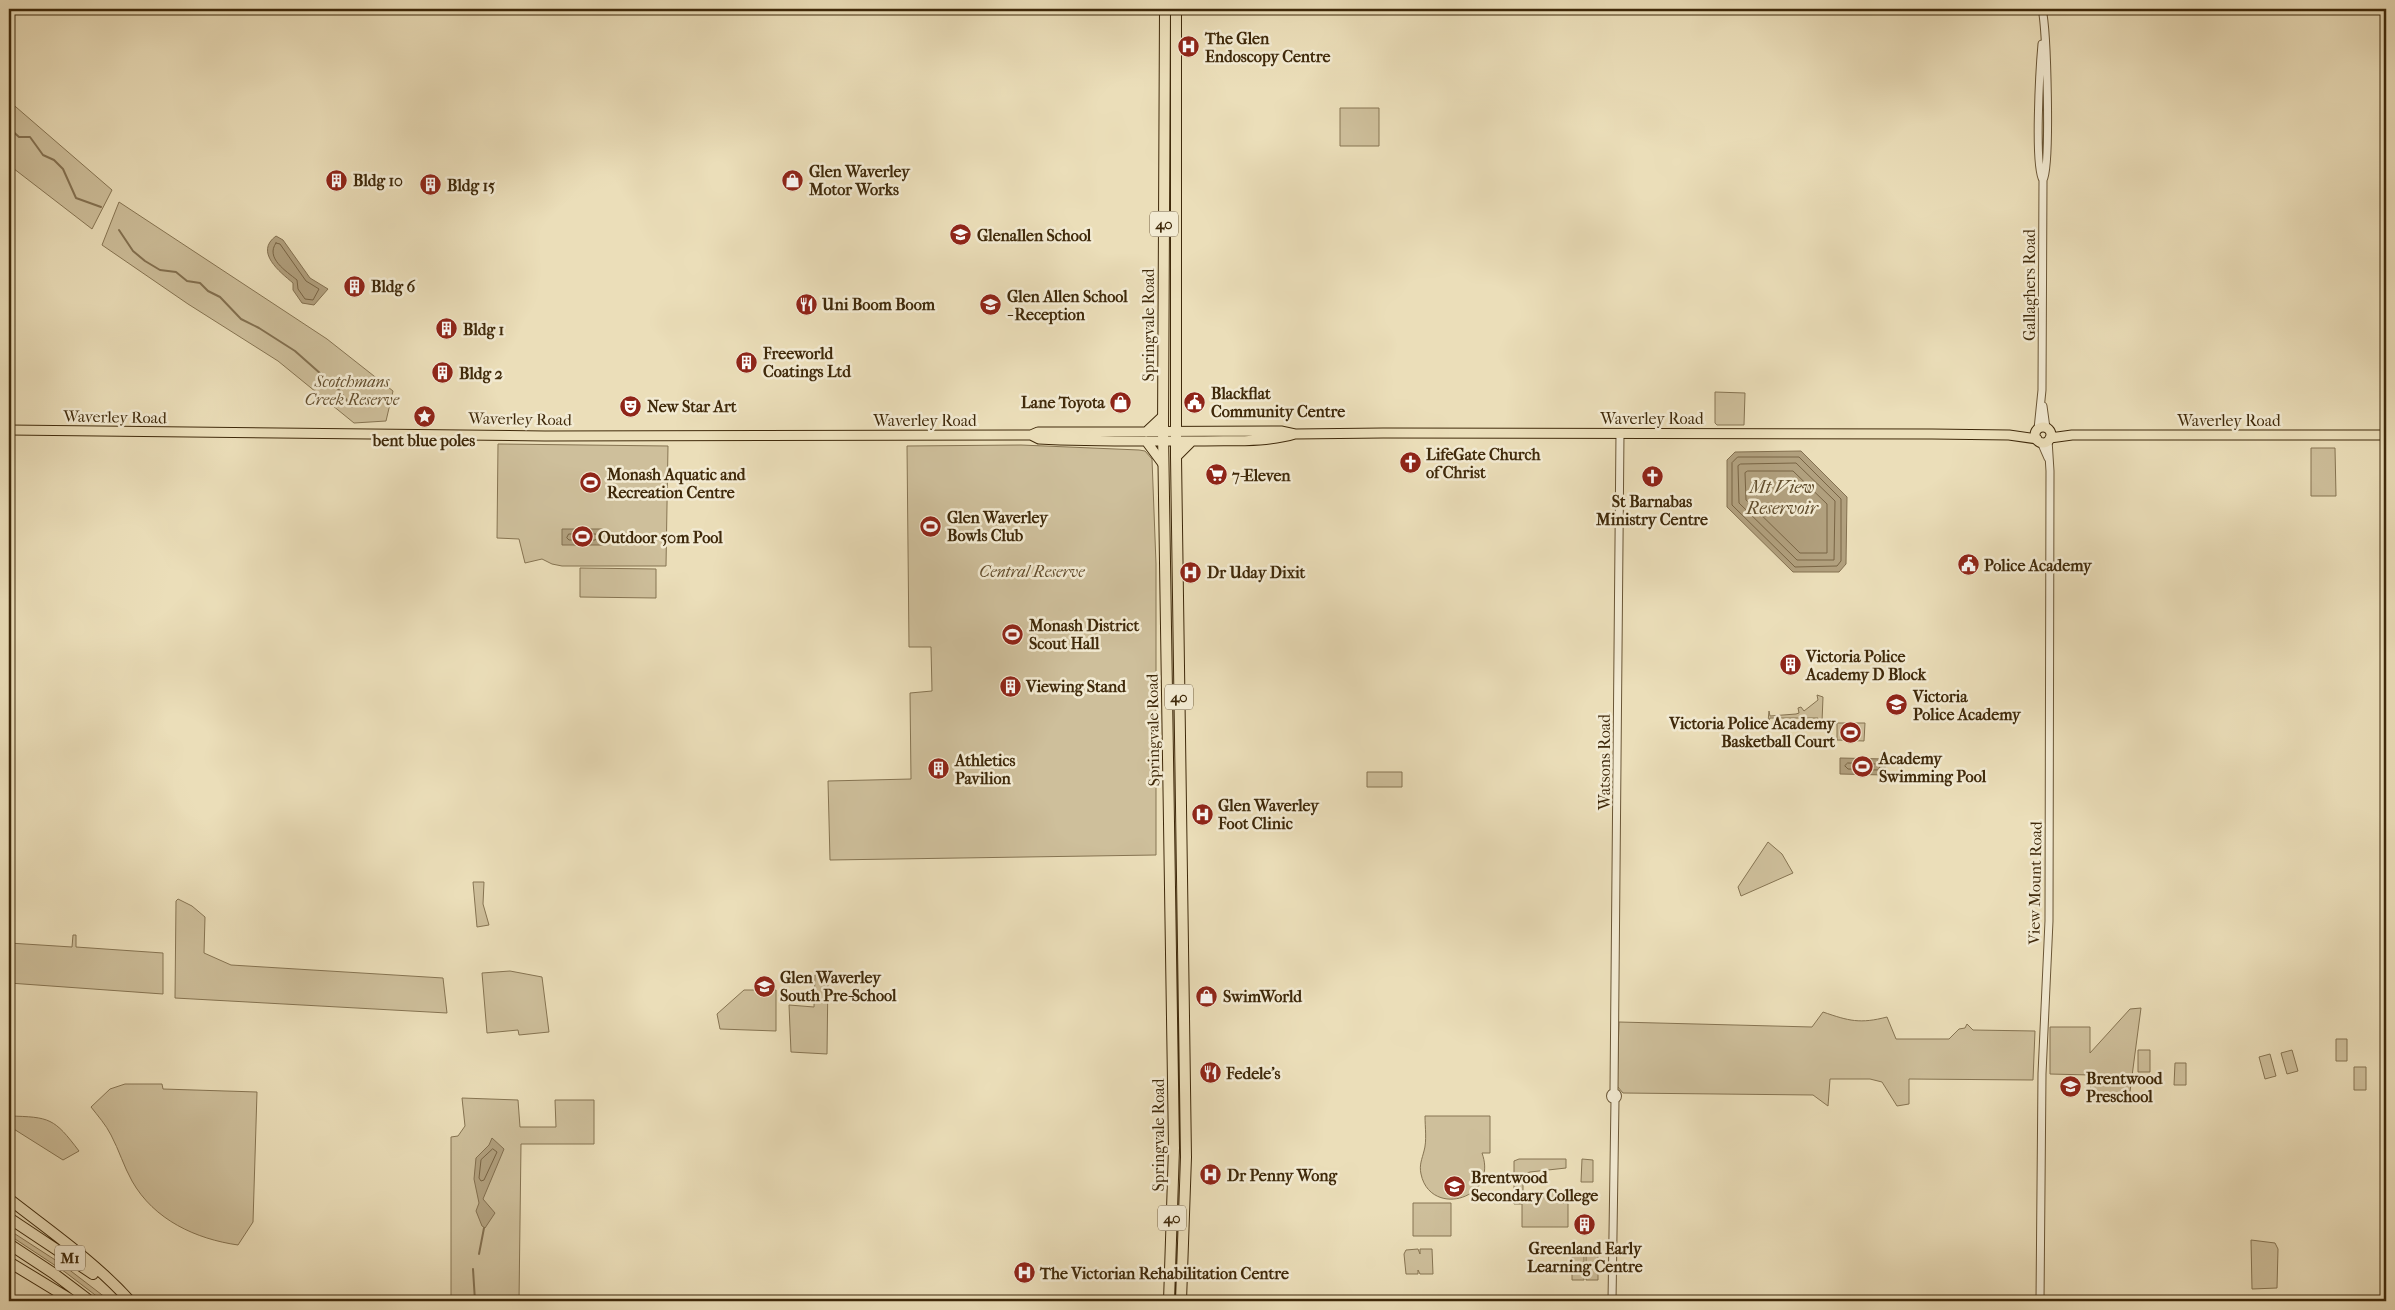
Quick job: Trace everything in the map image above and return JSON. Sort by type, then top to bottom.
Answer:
[{"type":"highway","name":"Springvale Road","points":[[1165,9],[1163,464],[1174,1139],[1169,1301]]},
{"type":"highway","name":"Springvale Road","points":[[1176,9],[1176,457],[1186,1157],[1181,1301]]},
{"type":"highway","points":[[1164,298],[1175,296]]},
{"type":"highway","points":[[9,1199],[116,1286],[130,1301]]},
{"type":"highway","name":"M1","points":[[9,1218],[130,1301]]},
{"type":"highway","name":"M1","points":[[9,1244],[53,1273],[90,1301]]},
{"type":"highway","points":[[9,1262],[73,1301]]},
{"type":"main road","points":[[1163,416],[1146,436],[1163,464]]},
{"type":"main road","points":[[1176,417],[1192,436],[1176,457]]},
{"type":"main road","name":"Waverley Road","points":[[9,430],[257,434],[1031,435],[1038,432],[1281,438],[1295,434],[1620,433],[2386,436]]},
{"type":"street","name":"Gallaghers Road","points":[[2042,9],[2044,17]]},
{"type":"street","name":"Gallaghers Road","points":[[2043,435],[2043,180],[2040,176],[2044,17],[2046,9]]},
{"type":"street","name":"Watsons Road","points":[[1612,1301],[1620,433]]},
{"type":"street","name":"View Mount Road","points":[[2040,1301],[2042,1083],[2049,921],[2050,465],[2043,435]]},
{"type":"green space","points":[[9,101],[112,190],[92,229],[9,165]]},
{"type":"green space","points":[[1340,108],[1379,108],[1379,146],[1340,146]]},
{"type":"green space","name":"Scotchmans Creek Reserve","points":[[119,202],[327,339],[393,391],[386,421],[354,423],[278,361],[188,304],[102,245]]},
{"type":"green space","points":[[1715,392],[1745,393],[1744,425],[1717,425],[1715,423]]},
{"type":"green space","name":"Monash Aquatic and Recreation Centre","points":[[498,444],[668,446],[666,566],[562,566],[542,559],[525,563],[519,539],[497,538]]},
{"type":"green space","name":"Central Reserve","points":[[1021,445],[1139,450],[1145,451],[1152,459],[1156,564],[1156,855],[830,860],[828,781],[911,779],[910,693],[932,691],[931,647],[909,647],[907,446]]},
{"type":"green space","points":[[2311,448],[2335,448],[2336,496],[2311,496]]},
{"type":"green space","points":[[580,568],[656,569],[656,598],[580,597]]},
{"type":"green space","points":[[1817,695],[1823,697],[1822,722],[1818,722],[1818,718],[1770,718],[1768,722],[1769,711],[1770,716],[1799,713],[1798,708],[1801,707],[1804,711],[1818,700]]},
{"type":"green space","name":"Victoria Police Academy Basketball Court","points":[[1837,723],[1865,723],[1864,741],[1837,740]]},
{"type":"green space","points":[[1367,772],[1402,772],[1402,787],[1367,787]]},
{"type":"green space","points":[[1768,842],[1782,854],[1793,873],[1741,896],[1738,887]]},
{"type":"green space","points":[[473,882],[484,882],[483,904],[489,925],[477,927]]},
{"type":"green space","points":[[178,899],[192,906],[205,917],[204,953],[231,965],[443,978],[447,1013],[175,998],[176,901]]},
{"type":"green space","points":[[73,935],[76,935],[76,947],[163,953],[163,994],[9,983],[9,943],[72,947]]},
{"type":"green space","points":[[510,971],[542,977],[549,1032],[519,1035],[518,1030],[487,1033],[482,973]]},
{"type":"green space","points":[[815,975],[828,975],[827,1054],[791,1052],[789,1005],[814,1007]]},
{"type":"green space","points":[[744,990],[776,990],[776,1031],[720,1029],[717,1014]]},
{"type":"green space","points":[[2141,1008],[2129,1099],[2091,1099],[2090,1075],[2050,1074],[2050,1027],[2090,1027],[2090,1053],[2130,1009]]},
{"type":"green space","points":[[1823,1012],[1855,1021],[1887,1017],[1896,1039],[1949,1039],[1959,1029],[1965,1028],[1967,1024],[1973,1030],[2035,1031],[2033,1080],[1909,1079],[1909,1104],[1897,1106],[1882,1082],[1870,1079],[1830,1079],[1828,1106],[1813,1095],[1623,1093],[1617,1086],[1619,1022],[1812,1027]]},
{"type":"green space","points":[[2336,1039],[2347,1039],[2347,1061],[2336,1061]]},
{"type":"green space","points":[[2138,1050],[2150,1050],[2150,1072],[2138,1072]]},
{"type":"green space","points":[[2292,1050],[2298,1071],[2287,1074],[2281,1053]]},
{"type":"green space","points":[[2270,1054],[2276,1076],[2265,1079],[2259,1057]]},
{"type":"green space","points":[[2175,1063],[2186,1063],[2186,1085],[2174,1085]]},
{"type":"green space","points":[[2354,1067],[2366,1067],[2366,1090],[2354,1090]]},
{"type":"green space","points":[[125,1084],[162,1084],[163,1089],[257,1092],[253,1222],[238,1245],[207,1238],[178,1225],[164,1217],[141,1195],[129,1176],[109,1131],[91,1107],[110,1089]]},
{"type":"green space","points":[[462,1098],[518,1100],[520,1127],[556,1127],[555,1100],[594,1100],[594,1144],[521,1144],[519,1301],[451,1301],[451,1137],[458,1136],[465,1126]]},
{"type":"green space","points":[[9,1116],[34,1117],[50,1122],[63,1132],[79,1151],[63,1160],[9,1126]]},
{"type":"green space","points":[[1425,1116],[1490,1116],[1490,1153],[1482,1153],[1485,1169],[1481,1182],[1473,1192],[1461,1198],[1449,1199],[1437,1196],[1427,1188],[1420,1168],[1425,1147]]},
{"type":"green space","points":[[1519,1159],[1566,1159],[1566,1168],[1530,1172],[1523,1175],[1523,1203],[1531,1203],[1535,1196],[1541,1192],[1556,1193],[1563,1203],[1568,1203],[1568,1227],[1522,1227],[1522,1204],[1514,1204],[1514,1161]]},
{"type":"green space","points":[[1582,1159],[1593,1160],[1593,1182],[1581,1182]]},
{"type":"green space","points":[[1413,1203],[1451,1203],[1451,1236],[1413,1236]]},
{"type":"green space","points":[[9,1230],[63,1265],[110,1301],[103,1301],[65,1272],[9,1235]]},
{"type":"green space","points":[[2251,1240],[2275,1243],[2278,1249],[2277,1288],[2252,1289]]},
{"type":"green space","points":[[1418,1249],[1420,1254],[1420,1249],[1432,1249],[1433,1274],[1420,1274],[1418,1270],[1418,1274],[1406,1274],[1404,1254],[1406,1250]]},
{"type":"green space","points":[[1572,1255],[1584,1255],[1584,1280],[1572,1280]]},
{"type":"green space","points":[[1586,1255],[1598,1255],[1598,1280],[1586,1280]]},
{"type":"water","points":[[276,236],[283,240],[310,278],[328,289],[314,305],[302,303],[293,290],[293,283],[271,261],[268,249],[270,242]]},
{"type":"water","name":"Mt View Reservoir","points":[[1801,451],[1847,497],[1846,564],[1839,572],[1793,572],[1727,507],[1727,460],[1735,452]]},
{"type":"water","name":"Outdoor 50m Pool","points":[[562,529],[603,529],[603,545],[562,545]]},
{"type":"water","name":"Academy Swimming Pool","points":[[1840,758],[1885,759],[1885,775],[1840,774]]},
{"type":"water","points":[[492,1138],[504,1149],[483,1199],[495,1213],[485,1228],[482,1226],[476,1211],[479,1203],[474,1179],[476,1158],[489,1145]]},
{"type":"waterway","points":[[9,128],[19,137],[30,137],[43,155],[54,160],[63,169],[76,198],[101,207]]},
{"type":"waterway","points":[[119,230],[133,251],[145,261],[160,270],[176,272],[187,281],[200,283],[208,291],[220,297],[241,319],[295,351],[339,390],[352,407]]},
{"type":"waterway","points":[[479,1254],[484,1228]]},
{"type":"waterway","points":[[473,1269],[475,1301]]},
{"type":"place","name":"The Glen Endoscopy Centre","points":[[1189,47]]},
{"type":"place","name":"Bldg 10","points":[[337,180]]},
{"type":"place","name":"Glen Waverley Motor Works","points":[[793,180]]},
{"type":"place","name":"Bldg 15","points":[[431,185]]},
{"type":"place","name":"Glenallen School","points":[[961,235]]},
{"type":"place","name":"Bldg 6","points":[[355,286]]},
{"type":"place","name":"Uni Boom Boom","points":[[806,304]]},
{"type":"place","name":"Glen Allen School - Reception","points":[[991,305]]},
{"type":"place","name":"Bldg 1","points":[[447,329]]},
{"type":"place","name":"Freeworld Coatings Ltd","points":[[747,362]]},
{"type":"place","name":"Bldg 2","points":[[443,373]]},
{"type":"place","name":"Lane Toyota","points":[[1121,402]]},
{"type":"place","name":"Blackflat Community Centre","points":[[1195,402]]},
{"type":"place","name":"New Star Art","points":[[631,406]]},
{"type":"place","name":"bent blue poles","points":[[424,416]]},
{"type":"place","name":"LifeGate Church of Christ","points":[[1410,463]]},
{"type":"place","name":"7-Eleven","points":[[1216,475]]},
{"type":"place","name":"St Barnabas Ministry Centre","points":[[1652,477]]},
{"type":"place","name":"Monash Aquatic and Recreation Centre","points":[[591,483]]},
{"type":"place","name":"Glen Waverley Bowls Club","points":[[931,526]]},
{"type":"place","name":"Outdoor 50m Pool","points":[[582,537]]},
{"type":"place","name":"Police Academy","points":[[1968,565]]},
{"type":"place","name":"Dr Uday Dixit","points":[[1191,572]]},
{"type":"place","name":"Monash District Scout Hall","points":[[1013,634]]},
{"type":"place","name":"Victoria Police Academy D Block","points":[[1790,665]]},
{"type":"place","name":"Viewing Stand","points":[[1010,686]]},
{"type":"place","name":"Victoria Police Academy","points":[[1897,705]]},
{"type":"place","name":"Victoria Police Academy Basketball Court","points":[[1851,732]]},
{"type":"place","name":"Academy Swimming Pool","points":[[1863,767]]},
{"type":"place","name":"Athletics Pavilion","points":[[939,769]]},
{"type":"place","name":"Glen Waverley Foot Clinic","points":[[1202,814]]},
{"type":"place","name":"Glen Waverley South Pre-School","points":[[764,986]]},
{"type":"place","name":"SwimWorld","points":[[1207,996]]},
{"type":"place","name":"Fedele's","points":[[1210,1073]]},
{"type":"place","name":"Brentwood Preschool","points":[[2070,1087]]},
{"type":"place","name":"Dr Penny Wong","points":[[1211,1175]]},
{"type":"place","name":"Brentwood Secondary College","points":[[1455,1186]]},
{"type":"place","name":"Greenland Early Learning Centre","points":[[1585,1224]]},
{"type":"place","name":"The Victorian Rehabilitation Centre","points":[[1024,1273]]}]
